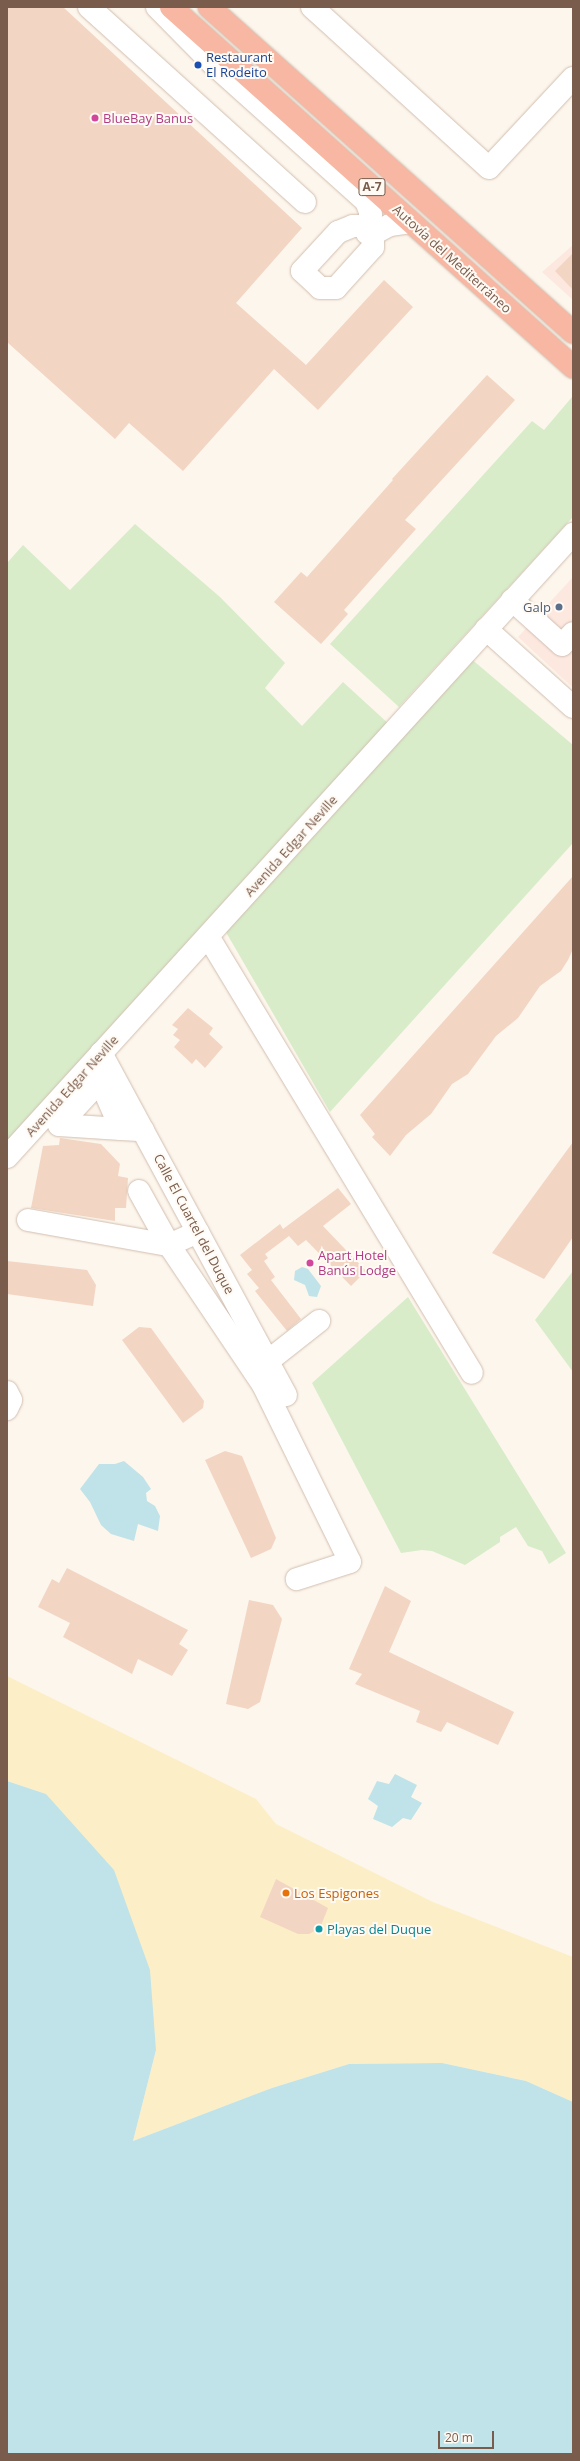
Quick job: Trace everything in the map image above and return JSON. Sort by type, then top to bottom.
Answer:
[{"type":"highway","name":"Autovía del Mediterráneo","points":[[171,7],[573,367]]},
{"type":"highway","name":"Autovía del Mediterráneo","points":[[209,7],[573,332]]},
{"type":"highway","points":[[480,283],[520,330],[573,381]]},
{"type":"street","points":[[89,7],[306,202]]},
{"type":"street","points":[[157,7],[212,63],[366,201],[371,215],[369,230],[411,222]]},
{"type":"street","points":[[312,7],[489,168],[573,78]]},
{"type":"street","name":"Avenida Edgar Neville","points":[[7,1157],[101,1053],[209,938],[573,534]]},
{"type":"street","points":[[512,600],[570,644]]},
{"type":"street","points":[[486,629],[573,707]]},
{"type":"street","points":[[209,938],[472,1373]]},
{"type":"street","name":"Calle El Cuartel del Duque","points":[[101,1053],[286,1395]]},
{"type":"street","points":[[121,1129],[143,1130]]},
{"type":"street","points":[[139,1191],[169,1245],[263,1385],[350,1562],[297,1579]]},
{"type":"street","points":[[28,1220],[169,1245],[198,1232]]},
{"type":"street","points":[[268,1361],[319,1321]]},
{"type":"street","points":[[7,1392],[11,1400],[7,1409]]},
{"type":"shaded area","points":[[573,245],[573,300],[542,272]]},
{"type":"shaded area","name":"Galp","points":[[573,577],[573,688],[518,637]]},
{"type":"green space","points":[[572,397],[573,517],[399,707],[330,644],[532,421],[544,430]]},
{"type":"green space","points":[[135,524],[220,597],[285,663],[265,688],[302,726],[343,682],[390,725],[319,802],[316,800],[7,1141],[7,563],[23,545],[70,590]]},
{"type":"green space","points":[[469,657],[573,745],[573,843],[330,1112],[223,927]]},
{"type":"green space","points":[[573,1271],[573,1372],[535,1320]]},
{"type":"green space","points":[[408,1297],[566,1553],[549,1564],[542,1551],[528,1546],[516,1527],[500,1537],[500,1542],[465,1565],[432,1551],[422,1550],[401,1553],[312,1383]]},
{"type":"sand","name":"Playas del Duque","points":[[7,1676],[256,1799],[276,1824],[433,1902],[573,1957],[573,2102],[526,2081],[442,2063],[349,2064],[272,2088],[133,2141],[156,2050],[46,1794],[7,1781]]},
{"type":"water","points":[[302,1267],[308,1269],[321,1286],[317,1297],[309,1296],[305,1285],[294,1280],[295,1271]]},
{"type":"water","points":[[124,1461],[143,1477],[151,1489],[146,1493],[147,1501],[155,1506],[160,1516],[158,1531],[138,1524],[134,1541],[111,1534],[101,1525],[90,1502],[80,1489],[99,1464],[115,1464]]},
{"type":"water","points":[[395,1774],[417,1785],[411,1797],[422,1803],[411,1820],[403,1818],[392,1827],[373,1819],[378,1806],[368,1799],[377,1781],[389,1784]]},
{"type":"water","points":[[7,1781],[46,1794],[114,1870],[150,1970],[156,2050],[133,2141],[272,2088],[349,2064],[442,2063],[526,2081],[573,2102],[573,2454],[7,2454]]},
{"type":"building","name":"BlueBay Banus","points":[[7,7],[63,7],[302,228],[236,303],[306,365],[384,280],[413,307],[318,410],[274,369],[183,471],[129,423],[115,439],[7,342]]},
{"type":"building","points":[[573,253],[573,290],[555,271]]},
{"type":"building","points":[[487,375],[515,400],[405,520],[416,529],[344,610],[348,614],[321,644],[274,602],[301,572],[307,577],[393,480],[392,479]]},
{"type":"building","points":[[573,876],[573,949],[561,971],[540,986],[518,1018],[496,1036],[468,1074],[452,1084],[431,1114],[406,1135],[390,1156],[372,1137],[375,1134],[360,1115]]},
{"type":"building","points":[[188,1008],[213,1028],[209,1034],[223,1047],[205,1068],[196,1059],[192,1064],[174,1047],[180,1040],[173,1035],[178,1029],[172,1025]]},
{"type":"building","points":[[60,1138],[101,1144],[120,1164],[118,1176],[128,1178],[126,1208],[115,1208],[115,1221],[31,1208],[43,1146],[59,1145]]},
{"type":"building","points":[[573,1142],[573,1237],[544,1279],[492,1253]]},
{"type":"building","points":[[338,1188],[351,1204],[323,1226],[366,1271],[351,1286],[306,1240],[298,1246],[289,1236],[265,1254],[268,1258],[264,1261],[275,1277],[271,1280],[301,1319],[287,1331],[255,1291],[259,1288],[247,1274],[252,1270],[240,1255],[280,1224],[283,1229]]},
{"type":"building","points":[[7,1261],[87,1270],[96,1285],[93,1306],[7,1294]]},
{"type":"building","points":[[139,1327],[151,1328],[204,1401],[203,1408],[183,1423],[122,1340]]},
{"type":"building","points":[[225,1451],[242,1456],[276,1538],[271,1549],[251,1558],[205,1460]]},
{"type":"building","points":[[67,1568],[188,1630],[179,1644],[188,1650],[172,1676],[138,1659],[132,1674],[63,1637],[70,1623],[38,1607],[52,1579],[59,1583]]},
{"type":"building","points":[[385,1586],[411,1601],[389,1652],[514,1712],[498,1745],[447,1722],[441,1732],[416,1722],[420,1711],[355,1684],[362,1674],[349,1669]]},
{"type":"building","points":[[249,1600],[273,1605],[282,1619],[260,1702],[248,1709],[226,1704]]},
{"type":"building","name":"Los Espigones","points":[[276,1879],[328,1908],[320,1928],[309,1934],[298,1934],[260,1917]]},
{"type":"place","name":"Restaurant El Rodeito","points":[[198,65]]},
{"type":"place","name":"BlueBay Banus","points":[[95,118]]},
{"type":"place","name":"Galp","points":[[559,607]]},
{"type":"place","name":"Apart Hotel Banús Lodge","points":[[310,1263]]},
{"type":"place","name":"Los Espigones","points":[[286,1893]]},
{"type":"place","name":"Playas del Duque","points":[[319,1929]]}]
